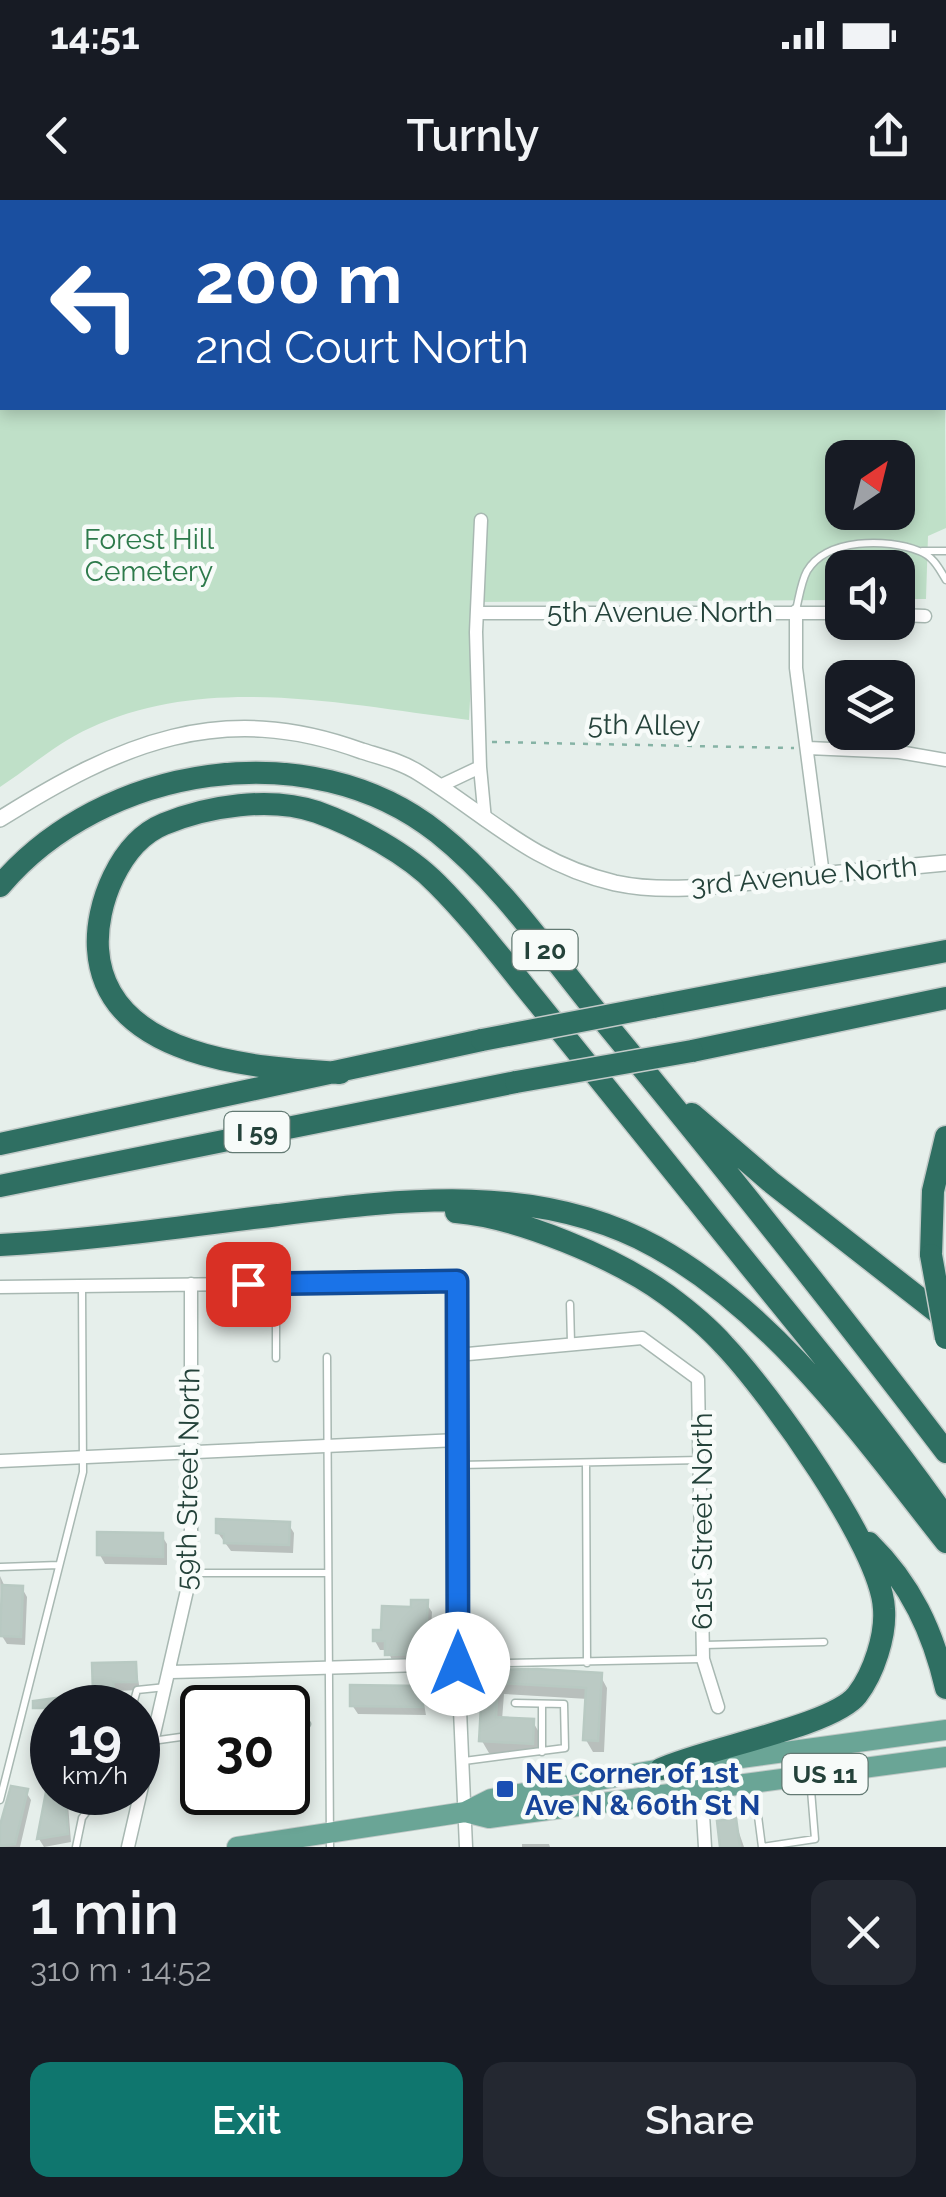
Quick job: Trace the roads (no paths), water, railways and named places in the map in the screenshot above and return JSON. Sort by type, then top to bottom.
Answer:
[{"type":"highway","name":"I 20","points":[[0,886],[71,822],[151,788],[243,774],[283,774],[336,785],[372,796],[437,832],[504,900],[946,1452]]},
{"type":"highway","points":[[340,1073],[243,1066],[206,1057],[178,1046],[137,1020],[115,996],[98,953],[98,927],[114,877],[135,844],[157,827],[189,815],[242,805],[274,805],[314,811],[344,824],[434,881],[635,1123],[946,1518]]},
{"type":"highway","name":"I 59","points":[[0,1144],[482,1040],[946,951]]},
{"type":"highway","name":"I 59","points":[[0,1186],[946,998]]},
{"type":"highway","points":[[646,1073],[772,1183],[946,1319]]},
{"type":"highway","points":[[946,1137],[932,1192],[931,1255],[946,1338]]},
{"type":"highway","points":[[0,1244],[418,1198],[498,1200],[577,1216],[655,1246],[728,1298],[792,1357],[946,1542]]},
{"type":"highway","points":[[358,1205],[477,1214],[579,1247],[664,1293],[724,1344],[790,1428],[874,1569],[884,1609],[876,1658],[857,1696],[832,1715],[697,1752],[660,1769]]},
{"type":"highway","points":[[846,1520],[911,1594],[935,1639],[946,1688]]},
{"type":"main road","name":"US 11","points":[[237,1847],[330,1840],[465,1812],[491,1799],[660,1769],[946,1730]]},
{"type":"main road","name":"US 11","points":[[465,1812],[489,1818],[946,1757]]},
{"type":"street","points":[[481,520],[480,767],[485,820]]},
{"type":"street","points":[[796,611],[796,668],[823,874]]},
{"type":"street","name":"5th Avenue North","points":[[478,612],[825,612]]},
{"type":"street","points":[[915,616],[925,616]]},
{"type":"street","name":"3rd Avenue North","points":[[0,819],[71,774],[125,749],[206,731],[245,728],[320,737],[412,769],[510,840],[560,866],[617,883],[692,889],[946,863]]},
{"type":"street","points":[[808,748],[899,752],[946,760]]},
{"type":"street","points":[[440,786],[480,767]]},
{"type":"street","points":[[0,1287],[457,1281],[458,1664],[466,1847]]},
{"type":"street","name":"59th Street North","points":[[160,1705],[172,1672],[191,1573],[191,1284]]},
{"type":"street","name":"61st Street North","points":[[571,1343],[642,1338],[698,1380],[703,1652],[718,1707]]},
{"type":"street","points":[[457,1355],[571,1343]]},
{"type":"street","points":[[0,1461],[458,1440]]},
{"type":"street","points":[[172,1672],[458,1664]]},
{"type":"street","points":[[700,1764],[705,1847]]},
{"type":"street","name":"59th Street North","points":[[128,1847],[133,1815]]},
{"type":"lane","points":[[796,611],[806,572],[820,556],[849,544],[946,551]]},
{"type":"lane","points":[[921,552],[934,560],[946,580]]},
{"type":"lane","points":[[276,1283],[276,1358]]},
{"type":"lane","points":[[0,1800],[83,1458],[82,1286]]},
{"type":"lane","points":[[570,1304],[571,1343]]},
{"type":"lane","points":[[327,1357],[330,1840]]},
{"type":"lane","points":[[458,1465],[701,1460]]},
{"type":"lane","points":[[586,1463],[587,1663]]},
{"type":"lane","points":[[0,1566],[59,1565]]},
{"type":"lane","points":[[191,1573],[328,1572]]},
{"type":"lane","points":[[458,1664],[587,1663],[824,1642]]},
{"type":"lane","points":[[160,1688],[167,1687]]},
{"type":"lane","points":[[463,1761],[565,1748],[568,1742],[564,1704],[516,1703]]},
{"type":"lane","points":[[542,1704],[542,1752]]},
{"type":"lane","points":[[754,1783],[762,1847],[814,1839],[810,1776]]},
{"type":"lane","points":[[76,1847],[84,1815]]},
{"type":"place","name":"NE Corner of 1st Ave N & 60th St N","points":[[505,1789]]},
{"type":"park label","name":"Forest Hill Cemetery","points":[[149,555]]}]
